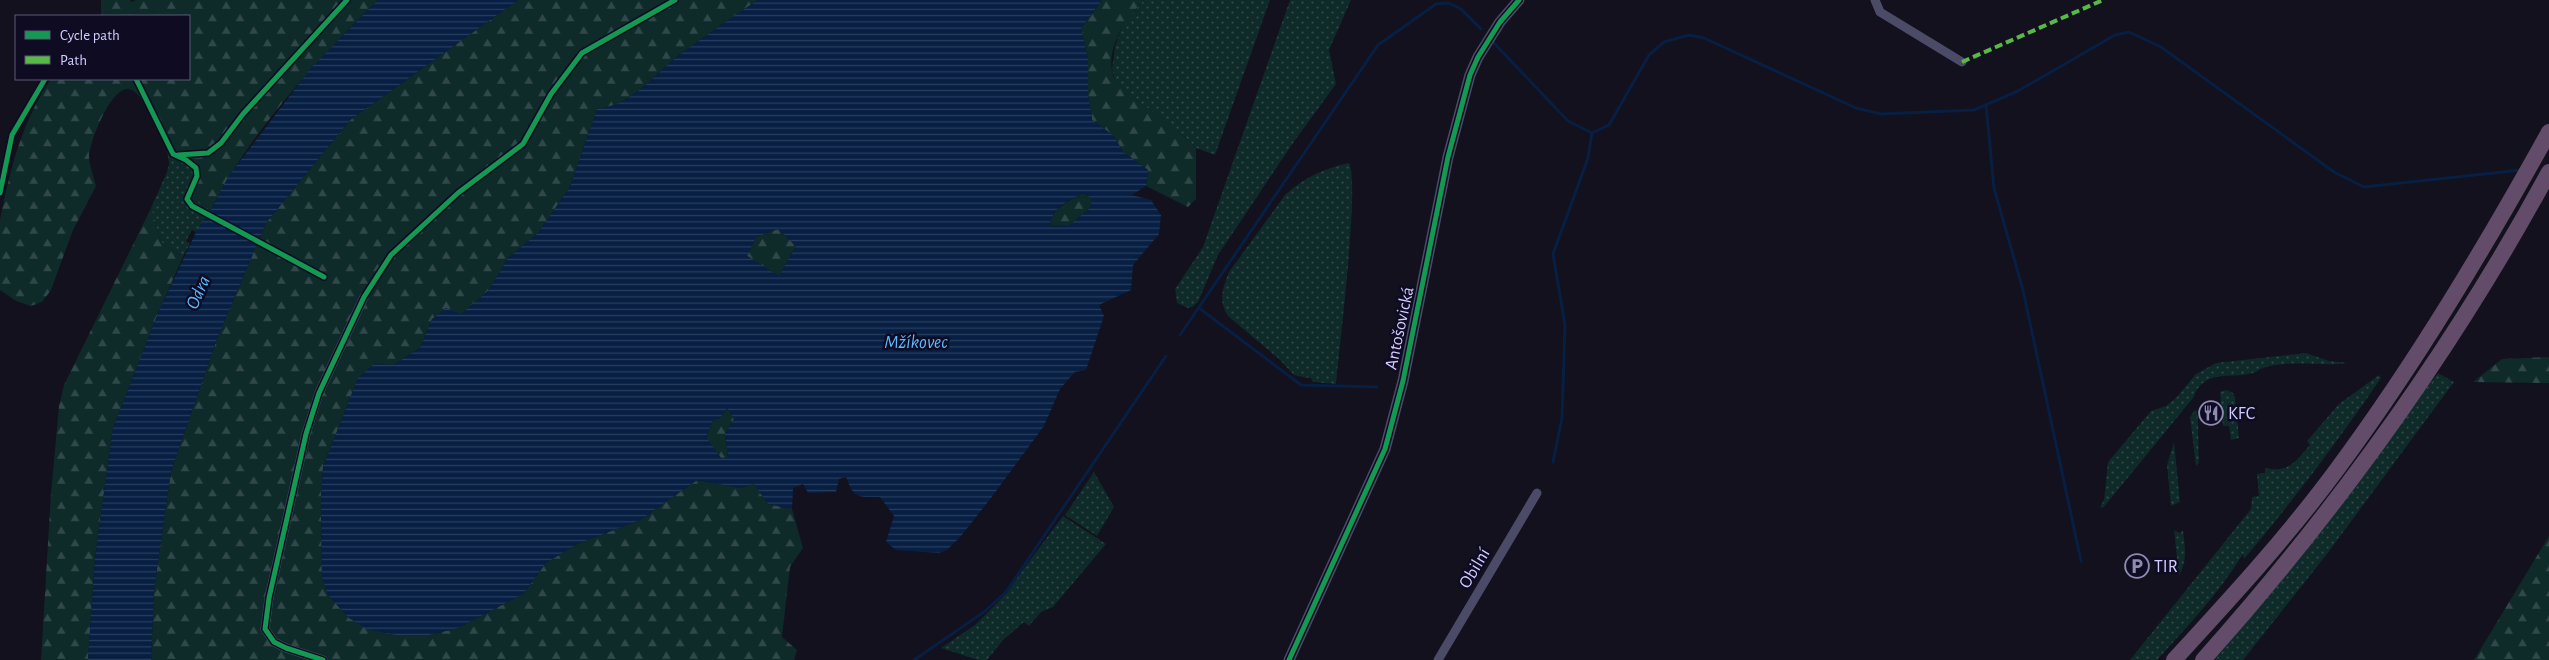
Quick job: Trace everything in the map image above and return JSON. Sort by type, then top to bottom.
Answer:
[{"type":"highway","points":[[2174,660],[2247,579],[2338,469],[2418,354],[2504,212],[2549,132]]},
{"type":"highway","points":[[2203,660],[2267,588],[2377,446],[2458,329],[2549,172]]},
{"type":"street","name":"Antošovická","points":[[1289,660],[1385,449],[1402,381],[1448,157],[1470,75],[1491,35],[1519,0]]},
{"type":"street","points":[[1875,0],[1880,12],[1962,62]]},
{"type":"street","points":[[323,660],[274,642],[265,629],[269,598],[306,434],[319,393],[364,297]]},
{"type":"street","name":"Obilní","points":[[1438,660],[1537,493]]},
{"type":"green space","points":[[101,0],[130,0],[131,2],[136,0],[378,0],[308,73],[265,125],[245,152],[211,210],[193,200],[200,165],[177,152],[167,150],[149,111],[140,97],[135,92],[127,89],[120,92],[112,100],[105,112],[90,148],[89,160],[96,186],[73,230],[51,290],[42,302],[31,306],[16,301],[0,290],[0,220],[18,146],[32,112],[50,80],[190,80],[190,15],[101,15]]},
{"type":"green space","points":[[518,0],[758,0],[679,55],[631,96],[621,102],[597,109],[570,187],[538,233],[508,258],[489,290],[461,314],[432,319],[420,348],[393,365],[358,378],[323,467],[321,499],[322,577],[328,595],[349,618],[396,635],[429,635],[458,628],[523,594],[546,563],[577,544],[640,520],[697,480],[740,488],[754,484],[768,504],[792,509],[803,548],[790,567],[782,637],[797,650],[794,660],[151,660],[154,590],[171,471],[218,336],[266,223],[350,120]]},
{"type":"green space","points":[[1102,0],[1144,0],[1130,17],[1117,38],[1111,60],[1112,71],[1119,85],[1196,148],[1196,199],[1188,207],[1146,186],[1148,170],[1123,152],[1114,136],[1092,120],[1088,94],[1088,60],[1081,28]]},
{"type":"green space","points":[[1144,0],[1270,0],[1215,155],[1196,148],[1185,137],[1116,84],[1112,69],[1115,46],[1123,24]]},
{"type":"green space","points":[[1290,0],[1351,0],[1329,50],[1336,84],[1293,143],[1218,255],[1198,302],[1188,308],[1177,303],[1175,289],[1203,247]]},
{"type":"green space","points":[[167,150],[177,152],[200,165],[193,200],[211,210],[196,232],[192,230],[186,241],[190,243],[183,257],[161,242],[151,208],[167,172],[169,164]]},
{"type":"green space","points":[[1349,163],[1352,177],[1351,233],[1336,384],[1313,382],[1310,377],[1294,375],[1279,359],[1229,317],[1223,306],[1222,296],[1229,272],[1285,195],[1315,175]]},
{"type":"green space","points":[[1083,193],[1092,199],[1089,209],[1068,226],[1050,225],[1051,219],[1058,209]]},
{"type":"green space","points":[[151,208],[161,242],[183,257],[159,311],[113,428],[95,557],[88,660],[41,660],[51,493],[59,406],[64,385]]},
{"type":"green space","points":[[778,229],[796,246],[779,276],[747,256],[756,237]]},
{"type":"green space","points":[[2306,353],[2329,361],[2348,363],[2273,365],[2253,373],[2211,378],[2204,382],[2103,508],[2100,507],[2104,500],[2108,462],[2151,411],[2166,406],[2176,398],[2196,374],[2216,363]]},
{"type":"green space","points":[[2549,357],[2549,383],[2473,382],[2502,359]]},
{"type":"green space","points":[[2438,373],[2454,382],[2327,554],[2243,660],[2215,660]]},
{"type":"green space","points":[[2379,375],[2381,378],[2315,470],[2244,559],[2243,554],[2224,582],[2192,622],[2157,660],[2130,660],[2251,509],[2252,497],[2259,496],[2257,474],[2265,473],[2265,468],[2280,469],[2291,465],[2310,445],[2307,441],[2339,404]]},
{"type":"green space","points":[[2226,390],[2233,393],[2235,397],[2239,438],[2231,440],[2229,426],[2223,426],[2220,392]]},
{"type":"green space","points":[[727,408],[734,419],[725,434],[728,458],[721,458],[706,437],[713,420],[720,418]]},
{"type":"green space","points":[[2195,410],[2197,411],[2198,418],[2199,463],[2196,466],[2190,417]]},
{"type":"green space","points":[[2174,442],[2180,502],[2171,506],[2167,465]]},
{"type":"green space","points":[[1094,472],[1114,507],[1097,536],[1065,515]]},
{"type":"green space","points":[[1063,516],[1106,544],[1053,607],[1041,612],[1029,626],[1024,622],[1003,640],[987,660],[978,660],[941,648],[975,625],[1000,600]]},
{"type":"green space","points":[[2174,530],[2180,533],[2183,530],[2185,559],[2179,576]]},
{"type":"green space","points":[[2549,536],[2549,660],[2474,660]]},
{"type":"water","name":"Odra","points":[[378,0],[518,0],[350,120],[266,223],[218,336],[171,471],[154,590],[151,660],[88,660],[95,557],[113,428],[159,311],[196,232],[211,210],[228,177],[311,68]]},
{"type":"water","name":"Mžíkovec","points":[[758,0],[1102,0],[1081,28],[1088,60],[1088,94],[1092,120],[1114,136],[1123,152],[1148,170],[1146,186],[1132,195],[1151,200],[1161,215],[1159,234],[1133,265],[1131,290],[1099,305],[1104,316],[1086,370],[1075,372],[1060,389],[1044,426],[991,498],[961,536],[947,550],[939,553],[896,550],[886,542],[894,516],[880,497],[862,496],[854,493],[846,477],[839,479],[836,492],[808,493],[803,484],[793,488],[792,509],[768,504],[754,484],[740,488],[697,480],[640,520],[577,544],[546,563],[523,594],[458,628],[429,635],[396,635],[366,629],[349,618],[328,595],[322,577],[321,499],[323,467],[358,378],[375,363],[393,365],[420,348],[432,319],[446,308],[461,314],[489,290],[508,258],[538,233],[570,187],[597,109],[621,102],[631,96],[679,55]],"holes":[[[1083,193],[1092,199],[1089,209],[1068,226],[1050,225],[1051,219],[1058,209]],[[778,229],[796,246],[779,276],[747,256],[756,237]],[[727,408],[734,419],[725,434],[728,457],[721,458],[706,437],[713,420],[720,418]]]},
{"type":"waterway","points":[[1180,335],[1378,45],[1436,4],[1449,3],[1461,9],[1481,29]]},
{"type":"waterway","points":[[1494,43],[1568,121],[1592,133],[1609,125],[1649,55],[1664,42],[1689,35],[1704,38],[1856,108],[1881,114],[1974,110],[2018,91],[2115,35],[2129,32],[2161,47],[2334,172],[2364,187],[2521,170]]},
{"type":"waterway","points":[[1986,105],[1994,188],[2023,290],[2081,561]]},
{"type":"waterway","points":[[1553,462],[1562,418],[1565,325],[1553,254],[1588,158],[1592,133]]},
{"type":"waterway","points":[[1199,308],[1301,385],[1377,387]]},
{"type":"waterway","points":[[914,660],[984,612],[1006,592],[1166,356]]},
{"type":"marked path","points":[[1962,62],[2103,0]]},
{"type":"cycle path","points":[[178,155],[208,153],[221,143],[243,114],[347,0]]},
{"type":"cycle path","points":[[323,660],[274,642],[265,629],[269,598],[306,434],[319,393],[364,297],[391,255],[458,193],[523,144],[551,94],[582,53],[675,0]]},
{"type":"cycle path","points":[[1289,660],[1385,449],[1403,381],[1448,157],[1470,75],[1478,57],[1500,22],[1519,0]]},
{"type":"cycle path","points":[[0,193],[12,135],[44,80]]},
{"type":"cycle path","points":[[136,80],[173,154],[186,160],[196,168],[197,176],[187,199],[192,206],[324,277]]},
{"type":"place","name":"KFC","points":[[2211,413]]},
{"type":"place","name":"TIR","points":[[2137,566]]}]
